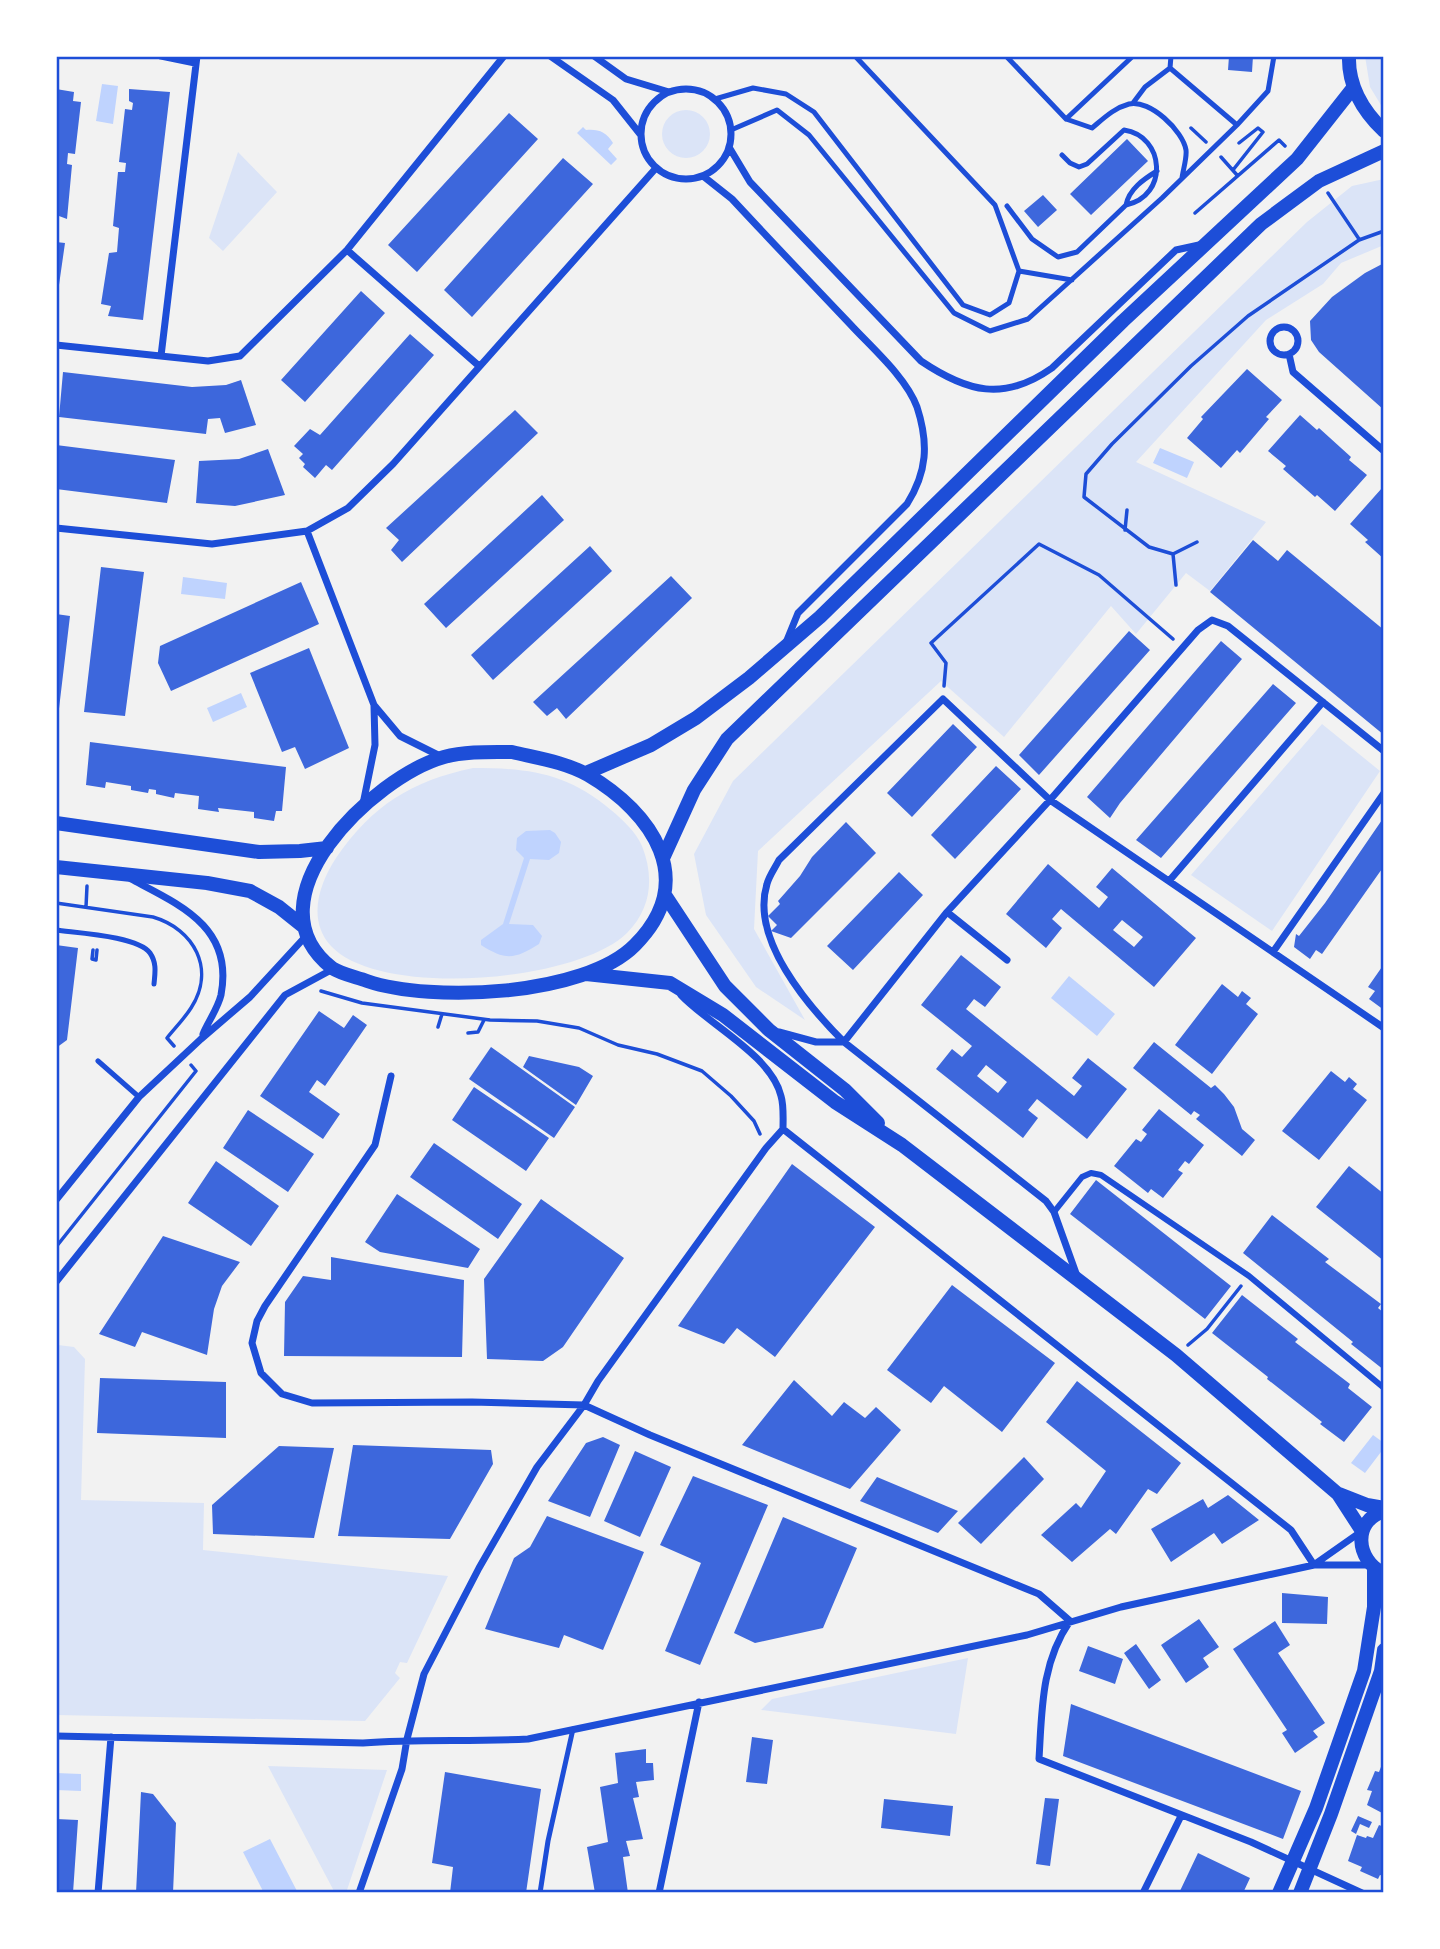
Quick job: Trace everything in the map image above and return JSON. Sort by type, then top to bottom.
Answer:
[{"type":"main road","points":[[1349,56],[1353,88],[1361,105],[1384,131]]},
{"type":"main road","points":[[586,774],[651,745],[696,718],[820,617],[1123,321],[1297,159],[1353,88]]},
{"type":"main road","points":[[664,856],[694,790],[727,739],[1261,224],[1319,181],[1384,151]]},
{"type":"main road","points":[[56,867],[207,883],[250,891],[279,907],[305,931],[333,969],[386,987],[453,994],[525,988],[586,974],[634,947],[655,922],[665,895],[667,873],[664,856],[634,810],[586,774],[554,761],[512,752],[443,757],[399,778],[363,804],[327,848],[313,870],[306,896],[305,931]]},
{"type":"main road","points":[[56,822],[259,852],[327,848]]},
{"type":"main road","points":[[665,895],[725,986],[769,1030],[845,1090],[902,1146]]},
{"type":"main road","points":[[586,974],[670,983],[723,1015],[835,1102],[902,1146],[1176,1355],[1338,1494],[1362,1531]]},
{"type":"main road","points":[[1338,1494],[1384,1510]]},
{"type":"main road","points":[[1279,1893],[1316,1808],[1364,1671],[1374,1607],[1376,1569],[1363,1556],[1360,1544],[1362,1531],[1368,1521],[1384,1510]]},
{"type":"main road","points":[[1300,1893],[1376,1684],[1384,1650]]},
{"type":"street","points":[[161,56],[196,59],[161,356]]},
{"type":"street","points":[[56,345],[208,361],[240,355],[347,250],[504,56]]},
{"type":"street","points":[[551,56],[613,100],[640,134]]},
{"type":"street","points":[[594,56],[625,79],[669,92]]},
{"type":"street","points":[[693,89],[715,99],[723,108],[731,130],[729,147],[724,159],[715,169],[703,176],[678,179],[666,175],[656,168],[642,147],[640,134],[648,108],[669,92],[693,89]]},
{"type":"street","points":[[729,147],[750,182],[921,361],[943,376],[971,388],[991,391],[1012,388],[1035,380],[1052,368],[1176,250],[1207,244]]},
{"type":"street","points":[[56,527],[212,544],[307,531],[348,508],[393,464],[656,168]]},
{"type":"street","points":[[703,176],[732,199],[888,362],[916,404],[923,433],[924,463],[920,483],[907,504],[798,612],[784,648]]},
{"type":"street","points":[[347,250],[479,366]]},
{"type":"street","points":[[1289,354],[1293,372],[1384,451]]},
{"type":"street","points":[[307,531],[374,705],[400,736],[443,757]]},
{"type":"street","points":[[844,1042],[947,912],[1050,800],[1198,630],[1212,620],[1228,626],[1384,751]]},
{"type":"street","points":[[1079,1280],[1054,1212],[1046,1201],[844,1042],[820,1017],[778,958],[767,931],[763,906],[767,883],[779,860],[943,699],[1050,800],[1384,1028]]},
{"type":"street","points":[[1169,881],[1323,702]]},
{"type":"street","points":[[363,804],[374,745],[374,705]]},
{"type":"street","points":[[1273,952],[1384,793]]},
{"type":"street","points":[[124,876],[179,905],[197,917],[210,932],[223,968],[220,997],[201,1039]]},
{"type":"street","points":[[947,912],[1007,961]]},
{"type":"street","points":[[56,1200],[139,1097],[250,997],[305,931]]},
{"type":"street","points":[[56,1282],[285,995],[333,969]]},
{"type":"street","points":[[359,1893],[402,1769],[424,1674],[480,1568],[537,1467],[766,1148],[783,1129],[781,1094],[765,1066],[731,1035],[694,1008],[670,983]]},
{"type":"street","points":[[769,1030],[816,1042],[844,1042]]},
{"type":"street","points":[[391,1076],[375,1145],[257,1321],[251,1343],[261,1373],[282,1394],[312,1403],[472,1402],[584,1405],[662,1440],[1038,1594],[1070,1620]]},
{"type":"street","points":[[783,1129],[1291,1530],[1314,1565]]},
{"type":"street","points":[[1054,1212],[1082,1177],[1091,1173],[1101,1175],[1249,1276],[1384,1388]]},
{"type":"street","points":[[1314,1565],[1362,1531]]},
{"type":"street","points":[[56,1736],[363,1743],[528,1739],[1027,1635],[1070,1620],[1121,1607],[1314,1565],[1376,1569]]},
{"type":"street","points":[[1070,1620],[1057,1640],[1045,1681],[1038,1759],[1251,1842],[1362,1893]]},
{"type":"street","points":[[659,1893],[699,1702]]},
{"type":"street","points":[[98,1893],[111,1737]]},
{"type":"street","points":[[1143,1893],[1181,1816]]},
{"type":"lane","points":[[715,99],[753,88],[786,94],[814,112],[964,304],[990,315],[1009,303],[1019,271],[995,205],[855,56]]},
{"type":"lane","points":[[1006,56],[1066,119],[1092,128],[1112,110],[1133,103],[1148,107],[1172,124],[1186,150],[1182,178]]},
{"type":"lane","points":[[1066,119],[1133,56]]},
{"type":"lane","points":[[1133,103],[1145,86],[1170,68],[1171,56]]},
{"type":"lane","points":[[731,130],[777,110],[809,135],[954,313],[990,331],[1028,319],[1237,125],[1268,91],[1274,56]]},
{"type":"lane","points":[[1170,68],[1237,125]]},
{"type":"lane","points":[[1062,155],[1079,167],[1087,164],[1124,130],[1133,131],[1157,158],[1157,171],[1153,188],[1135,204],[1126,205]]},
{"type":"lane","points":[[1007,206],[1032,239],[1058,257],[1077,252],[1126,205],[1128,195],[1144,179],[1157,171]]},
{"type":"lane","points":[[1019,271],[1072,280]]},
{"type":"lane","points":[[56,930],[136,942],[149,951],[155,965],[154,984]]},
{"type":"lane","points":[[98,1061],[139,1097]]},
{"type":"lane","points":[[540,1893],[548,1840],[573,1729]]},
{"type":"path","points":[[1195,214],[1237,175],[1233,171],[1221,157],[1258,128],[1264,132],[1233,171]]},
{"type":"path","points":[[1319,181],[1359,240]]},
{"type":"path","points":[[1197,542],[1172,554],[1149,547],[1084,497],[1086,474],[1112,444],[1191,366],[1248,316],[1359,240],[1384,231]]},
{"type":"path","points":[[1125,530],[1127,510]]},
{"type":"path","points":[[943,699],[946,663],[931,643],[1039,544],[1099,575],[1183,647]]},
{"type":"path","points":[[1172,554],[1176,585]]},
{"type":"path","points":[[320,991],[362,1003],[484,1019],[537,1021],[579,1028],[618,1045],[657,1054],[702,1070],[754,1121],[766,1148]]},
{"type":"path","points":[[438,1027],[442,1014]]},
{"type":"path","points":[[468,1033],[478,1032],[484,1019]]},
{"type":"path","points":[[56,1247],[196,1071]]},
{"type":"path","points":[[1176,1355],[1207,1329],[1249,1276]]},
{"type":"shaded area","points":[[1365,56],[1384,56],[1384,110],[1370,87]]},
{"type":"shaded area","points":[[686,110],[703,117],[710,134],[703,151],[686,158],[669,151],[662,134],[669,117]]},
{"type":"shaded area","points":[[238,152],[277,192],[223,251],[209,238]]},
{"type":"shaded area","points":[[1384,179],[1384,245],[1341,263],[1323,284],[1266,320],[1136,462],[1266,522],[1210,591],[1186,573],[1136,634],[1111,606],[1004,737],[941,681],[758,851],[754,929],[805,1020],[756,987],[706,915],[694,854],[733,781],[1307,222],[1352,186]]},
{"type":"shaded area","points":[[1322,724],[1380,771],[1272,931],[1191,875]]},
{"type":"shaded area","points":[[473,768],[512,769],[563,780],[595,798],[624,822],[642,846],[648,869],[646,902],[635,923],[627,933],[602,950],[567,963],[525,973],[479,978],[433,978],[391,973],[356,963],[331,946],[319,925],[318,902],[330,868],[350,839],[379,810],[412,788],[451,773]]},
{"type":"shaded area","points":[[58,1345],[74,1347],[85,1359],[81,1500],[204,1503],[203,1550],[448,1576],[407,1663],[400,1662],[395,1673],[400,1678],[365,1721],[56,1715]]},
{"type":"shaded area","points":[[968,1658],[956,1734],[761,1710],[772,1699]]},
{"type":"shaded area","points":[[268,1766],[387,1770],[346,1893],[335,1893]]},
{"type":"water","points":[[102,84],[118,86],[113,124],[96,121]]},
{"type":"water","points":[[583,127],[586,130],[602,132],[613,143],[608,149],[617,159],[611,165],[577,133]]},
{"type":"water","points":[[1160,448],[1194,462],[1187,478],[1153,463]]},
{"type":"water","points":[[183,577],[227,583],[225,599],[181,594]]},
{"type":"water","points":[[241,693],[247,707],[213,722],[207,708]]},
{"type":"water","points":[[550,830],[561,842],[559,853],[549,860],[530,859],[509,924],[533,925],[542,936],[539,944],[517,955],[497,954],[481,945],[481,940],[503,924],[524,858],[516,850],[517,838],[526,831]]},
{"type":"water","points":[[1069,976],[1115,1014],[1097,1036],[1051,998]]},
{"type":"water","points":[[1373,1435],[1384,1443],[1384,1448],[1365,1473],[1351,1463]]},
{"type":"water","points":[[56,1773],[81,1774],[81,1791],[56,1790]]},
{"type":"water","points":[[270,1839],[298,1893],[264,1893],[243,1852]]},
{"type":"building","points":[[1229,56],[1253,56],[1252,72],[1228,70]]},
{"type":"building","points":[[56,89],[74,92],[73,101],[81,102],[75,154],[68,153],[67,164],[72,165],[67,219],[59,216],[58,230]]},
{"type":"building","points":[[129,89],[170,92],[143,320],[108,316],[111,306],[101,304],[109,253],[117,252],[119,228],[113,226],[118,172],[125,172],[126,163],[119,162],[125,109],[132,110],[133,103],[129,101]]},
{"type":"building","points":[[509,113],[538,139],[417,272],[388,245]]},
{"type":"building","points":[[1127,139],[1148,161],[1091,215],[1070,194]]},
{"type":"building","points":[[563,158],[593,184],[472,317],[444,290]]},
{"type":"building","points":[[1043,195],[1057,210],[1038,227],[1024,211]]},
{"type":"building","points":[[56,242],[65,243],[58,292],[56,292]]},
{"type":"building","points":[[1384,263],[1384,410],[1319,352],[1311,340],[1310,321],[1332,297]]},
{"type":"building","points":[[361,291],[385,313],[305,402],[281,380]]},
{"type":"building","points":[[410,334],[434,355],[332,470],[326,465],[315,478],[303,467],[305,464],[299,458],[303,454],[294,446],[310,429],[320,435]]},
{"type":"building","points":[[1247,369],[1282,400],[1240,453],[1237,450],[1221,468],[1187,438],[1203,419],[1201,417]]},
{"type":"building","points":[[63,372],[192,387],[226,385],[241,380],[256,425],[225,433],[220,418],[208,419],[206,434],[59,417]]},
{"type":"building","points":[[515,410],[538,433],[402,562],[391,550],[399,540],[386,528]]},
{"type":"building","points":[[1300,415],[1317,430],[1319,428],[1367,475],[1335,511],[1283,469],[1286,466],[1268,451]]},
{"type":"building","points":[[56,445],[175,460],[167,503],[56,489]]},
{"type":"building","points":[[268,449],[285,495],[235,506],[196,503],[199,461],[239,459]]},
{"type":"building","points":[[1382,488],[1384,490],[1384,559],[1350,524]]},
{"type":"building","points":[[542,495],[564,520],[446,628],[424,604]]},
{"type":"building","points":[[1253,540],[1278,561],[1287,550],[1384,630],[1384,735],[1210,592]]},
{"type":"building","points":[[590,546],[612,571],[493,680],[471,655]]},
{"type":"building","points":[[101,567],[144,572],[125,716],[84,712]]},
{"type":"building","points":[[671,576],[692,598],[566,719],[557,708],[547,716],[533,702]]},
{"type":"building","points":[[301,582],[319,624],[171,691],[158,663],[160,646]]},
{"type":"building","points":[[56,614],[70,616],[58,717],[56,717]]},
{"type":"building","points":[[1129,631],[1150,650],[1039,775],[1019,755]]},
{"type":"building","points":[[1221,641],[1242,659],[1110,818],[1087,797]]},
{"type":"building","points":[[309,648],[349,748],[305,769],[295,747],[282,752],[250,673]]},
{"type":"building","points":[[1273,684],[1296,703],[1161,858],[1136,840]]},
{"type":"building","points":[[953,724],[977,747],[912,817],[887,793]]},
{"type":"building","points":[[90,742],[286,767],[282,811],[276,811],[274,821],[254,818],[254,812],[198,809],[199,796],[175,793],[174,798],[156,794],[156,790],[149,789],[148,793],[131,790],[131,786],[106,782],[105,788],[86,785]]},
{"type":"building","points":[[996,766],[1021,789],[955,859],[931,835]]},
{"type":"building","points":[[1384,817],[1384,866],[1322,954],[1316,950],[1310,959],[1294,947],[1296,934],[1299,936],[1325,903]]},
{"type":"building","points":[[846,822],[876,853],[791,938],[771,931],[777,925],[768,916],[780,904],[778,901],[800,876],[812,857]]},
{"type":"building","points":[[1048,864],[1099,908],[1108,897],[1096,887],[1112,868],[1196,938],[1154,987],[1061,909],[1052,919],[1062,928],[1046,948],[1006,914]],"holes":[[[1122,920],[1143,937],[1134,947],[1113,930]]]},
{"type":"building","points":[[899,872],[923,895],[853,970],[827,946]]},
{"type":"building","points":[[56,945],[78,948],[67,1040],[56,1048]]},
{"type":"building","points":[[961,955],[1001,987],[985,1007],[974,999],[966,1009],[1074,1096],[1082,1086],[1072,1078],[1088,1058],[1127,1089],[1087,1139],[1037,1099],[1028,1110],[1038,1118],[1023,1138],[936,1069],[952,1049],[962,1057],[972,1046],[921,1005]],"holes":[[[986,1065],[1007,1082],[998,1093],[977,1076]]]},
{"type":"building","points":[[1384,964],[1384,1010],[1369,999],[1375,991],[1368,987]]},
{"type":"building","points":[[1222,984],[1238,997],[1242,991],[1251,998],[1246,1004],[1258,1014],[1212,1074],[1175,1045]]},
{"type":"building","points":[[319,1011],[344,1028],[353,1015],[367,1025],[325,1086],[317,1080],[309,1092],[340,1114],[323,1139],[260,1096]]},
{"type":"building","points":[[1154,1042],[1211,1088],[1215,1085],[1224,1094],[1234,1107],[1242,1129],[1255,1140],[1242,1156],[1196,1119],[1200,1115],[1194,1111],[1191,1115],[1133,1068]]},
{"type":"building","points":[[491,1047],[575,1107],[554,1138],[469,1079]]},
{"type":"building","points":[[529,1056],[579,1067],[593,1076],[576,1105],[523,1067]]},
{"type":"building","points":[[1331,1071],[1345,1082],[1349,1077],[1357,1084],[1353,1089],[1367,1100],[1319,1160],[1282,1131]]},
{"type":"building","points":[[474,1087],[549,1138],[526,1171],[452,1120]]},
{"type":"building","points":[[1159,1109],[1204,1145],[1189,1164],[1185,1161],[1178,1170],[1183,1173],[1163,1198],[1151,1189],[1148,1193],[1114,1166],[1136,1139],[1141,1142],[1147,1134],[1142,1130]]},
{"type":"building","points":[[248,1110],[314,1154],[288,1192],[223,1148]]},
{"type":"building","points":[[434,1143],[522,1204],[498,1239],[410,1177]]},
{"type":"building","points":[[216,1161],[279,1206],[251,1246],[188,1203]]},
{"type":"building","points":[[792,1164],[875,1227],[775,1357],[737,1328],[724,1344],[678,1326]]},
{"type":"building","points":[[1349,1166],[1384,1194],[1384,1261],[1316,1207]]},
{"type":"building","points":[[1096,1180],[1231,1286],[1205,1319],[1070,1214]]},
{"type":"building","points":[[397,1194],[480,1249],[468,1268],[380,1252],[365,1242]]},
{"type":"building","points":[[541,1199],[624,1258],[563,1347],[543,1361],[487,1359],[484,1279]]},
{"type":"building","points":[[1272,1215],[1329,1259],[1325,1262],[1381,1304],[1378,1308],[1384,1313],[1384,1370],[1243,1253]]},
{"type":"building","points":[[163,1236],[240,1262],[222,1286],[214,1309],[207,1355],[142,1332],[135,1347],[99,1334]]},
{"type":"building","points":[[331,1257],[464,1280],[462,1357],[284,1356],[285,1302],[303,1276],[331,1280]]},
{"type":"building","points":[[952,1285],[1055,1363],[1002,1432],[944,1386],[931,1403],[887,1370]]},
{"type":"building","points":[[1242,1295],[1298,1339],[1295,1342],[1350,1384],[1348,1388],[1372,1407],[1344,1442],[1212,1333]]},
{"type":"building","points":[[100,1378],[226,1382],[226,1438],[97,1433]]},
{"type":"building","points":[[794,1380],[832,1416],[844,1402],[865,1418],[876,1407],[901,1430],[850,1489],[742,1445]]},
{"type":"building","points":[[1077,1381],[1181,1463],[1157,1494],[1148,1489],[1116,1534],[1110,1529],[1072,1562],[1041,1535],[1076,1503],[1081,1508],[1106,1471],[1046,1422]]},
{"type":"building","points":[[603,1437],[620,1445],[590,1517],[548,1501],[586,1443]]},
{"type":"building","points":[[353,1445],[491,1450],[493,1464],[450,1539],[338,1536]]},
{"type":"building","points":[[279,1446],[334,1448],[314,1538],[213,1534],[212,1505]]},
{"type":"building","points":[[635,1451],[671,1467],[640,1537],[604,1521]]},
{"type":"building","points":[[1024,1457],[1044,1479],[981,1544],[958,1523]]},
{"type":"building","points":[[693,1476],[768,1505],[700,1665],[665,1651],[701,1563],[660,1545]]},
{"type":"building","points":[[877,1477],[958,1511],[938,1533],[860,1501]]},
{"type":"building","points":[[1228,1495],[1259,1520],[1222,1544],[1214,1533],[1171,1562],[1151,1529],[1203,1499],[1208,1508]]},
{"type":"building","points":[[547,1516],[644,1552],[603,1650],[564,1635],[559,1648],[485,1629],[514,1558],[530,1547]]},
{"type":"building","points":[[783,1517],[857,1548],[823,1628],[755,1643],[734,1633]]},
{"type":"building","points":[[1282,1593],[1328,1597],[1327,1624],[1282,1623]]},
{"type":"building","points":[[1199,1619],[1219,1647],[1203,1658],[1209,1667],[1186,1683],[1161,1645]]},
{"type":"building","points":[[1275,1621],[1290,1645],[1278,1653],[1325,1723],[1313,1731],[1318,1737],[1295,1753],[1282,1733],[1287,1730],[1233,1649]]},
{"type":"building","points":[[1136,1644],[1161,1680],[1149,1689],[1124,1653]]},
{"type":"building","points":[[1088,1646],[1123,1659],[1115,1684],[1079,1671]]},
{"type":"building","points":[[1071,1704],[1301,1791],[1283,1839],[1063,1756]]},
{"type":"building","points":[[752,1737],[773,1740],[767,1784],[746,1782]]},
{"type":"building","points":[[646,1749],[646,1763],[653,1763],[654,1780],[636,1782],[639,1797],[633,1798],[643,1839],[626,1841],[630,1856],[623,1857],[628,1893],[595,1893],[587,1847],[608,1842],[600,1787],[618,1783],[615,1753]]},
{"type":"building","points":[[1384,1759],[1384,1814],[1367,1805],[1372,1791],[1367,1790],[1375,1771],[1379,1772]]},
{"type":"building","points":[[445,1772],[541,1789],[526,1893],[450,1893],[453,1867],[432,1863]]},
{"type":"building","points":[[141,1792],[153,1794],[176,1823],[173,1893],[136,1893]]},
{"type":"building","points":[[1045,1798],[1059,1799],[1050,1866],[1036,1864]]},
{"type":"building","points":[[884,1799],[953,1806],[950,1836],[881,1828]]},
{"type":"building","points":[[1358,1816],[1372,1822],[1369,1828],[1360,1824],[1356,1834],[1351,1831]]},
{"type":"building","points":[[56,1819],[78,1820],[73,1893],[56,1892]]},
{"type":"building","points":[[1379,1825],[1384,1827],[1384,1876],[1380,1875],[1378,1879],[1360,1871],[1362,1867],[1348,1861],[1357,1835],[1373,1838]]},
{"type":"building","points":[[1198,1853],[1250,1878],[1243,1893],[1179,1893]]}]
